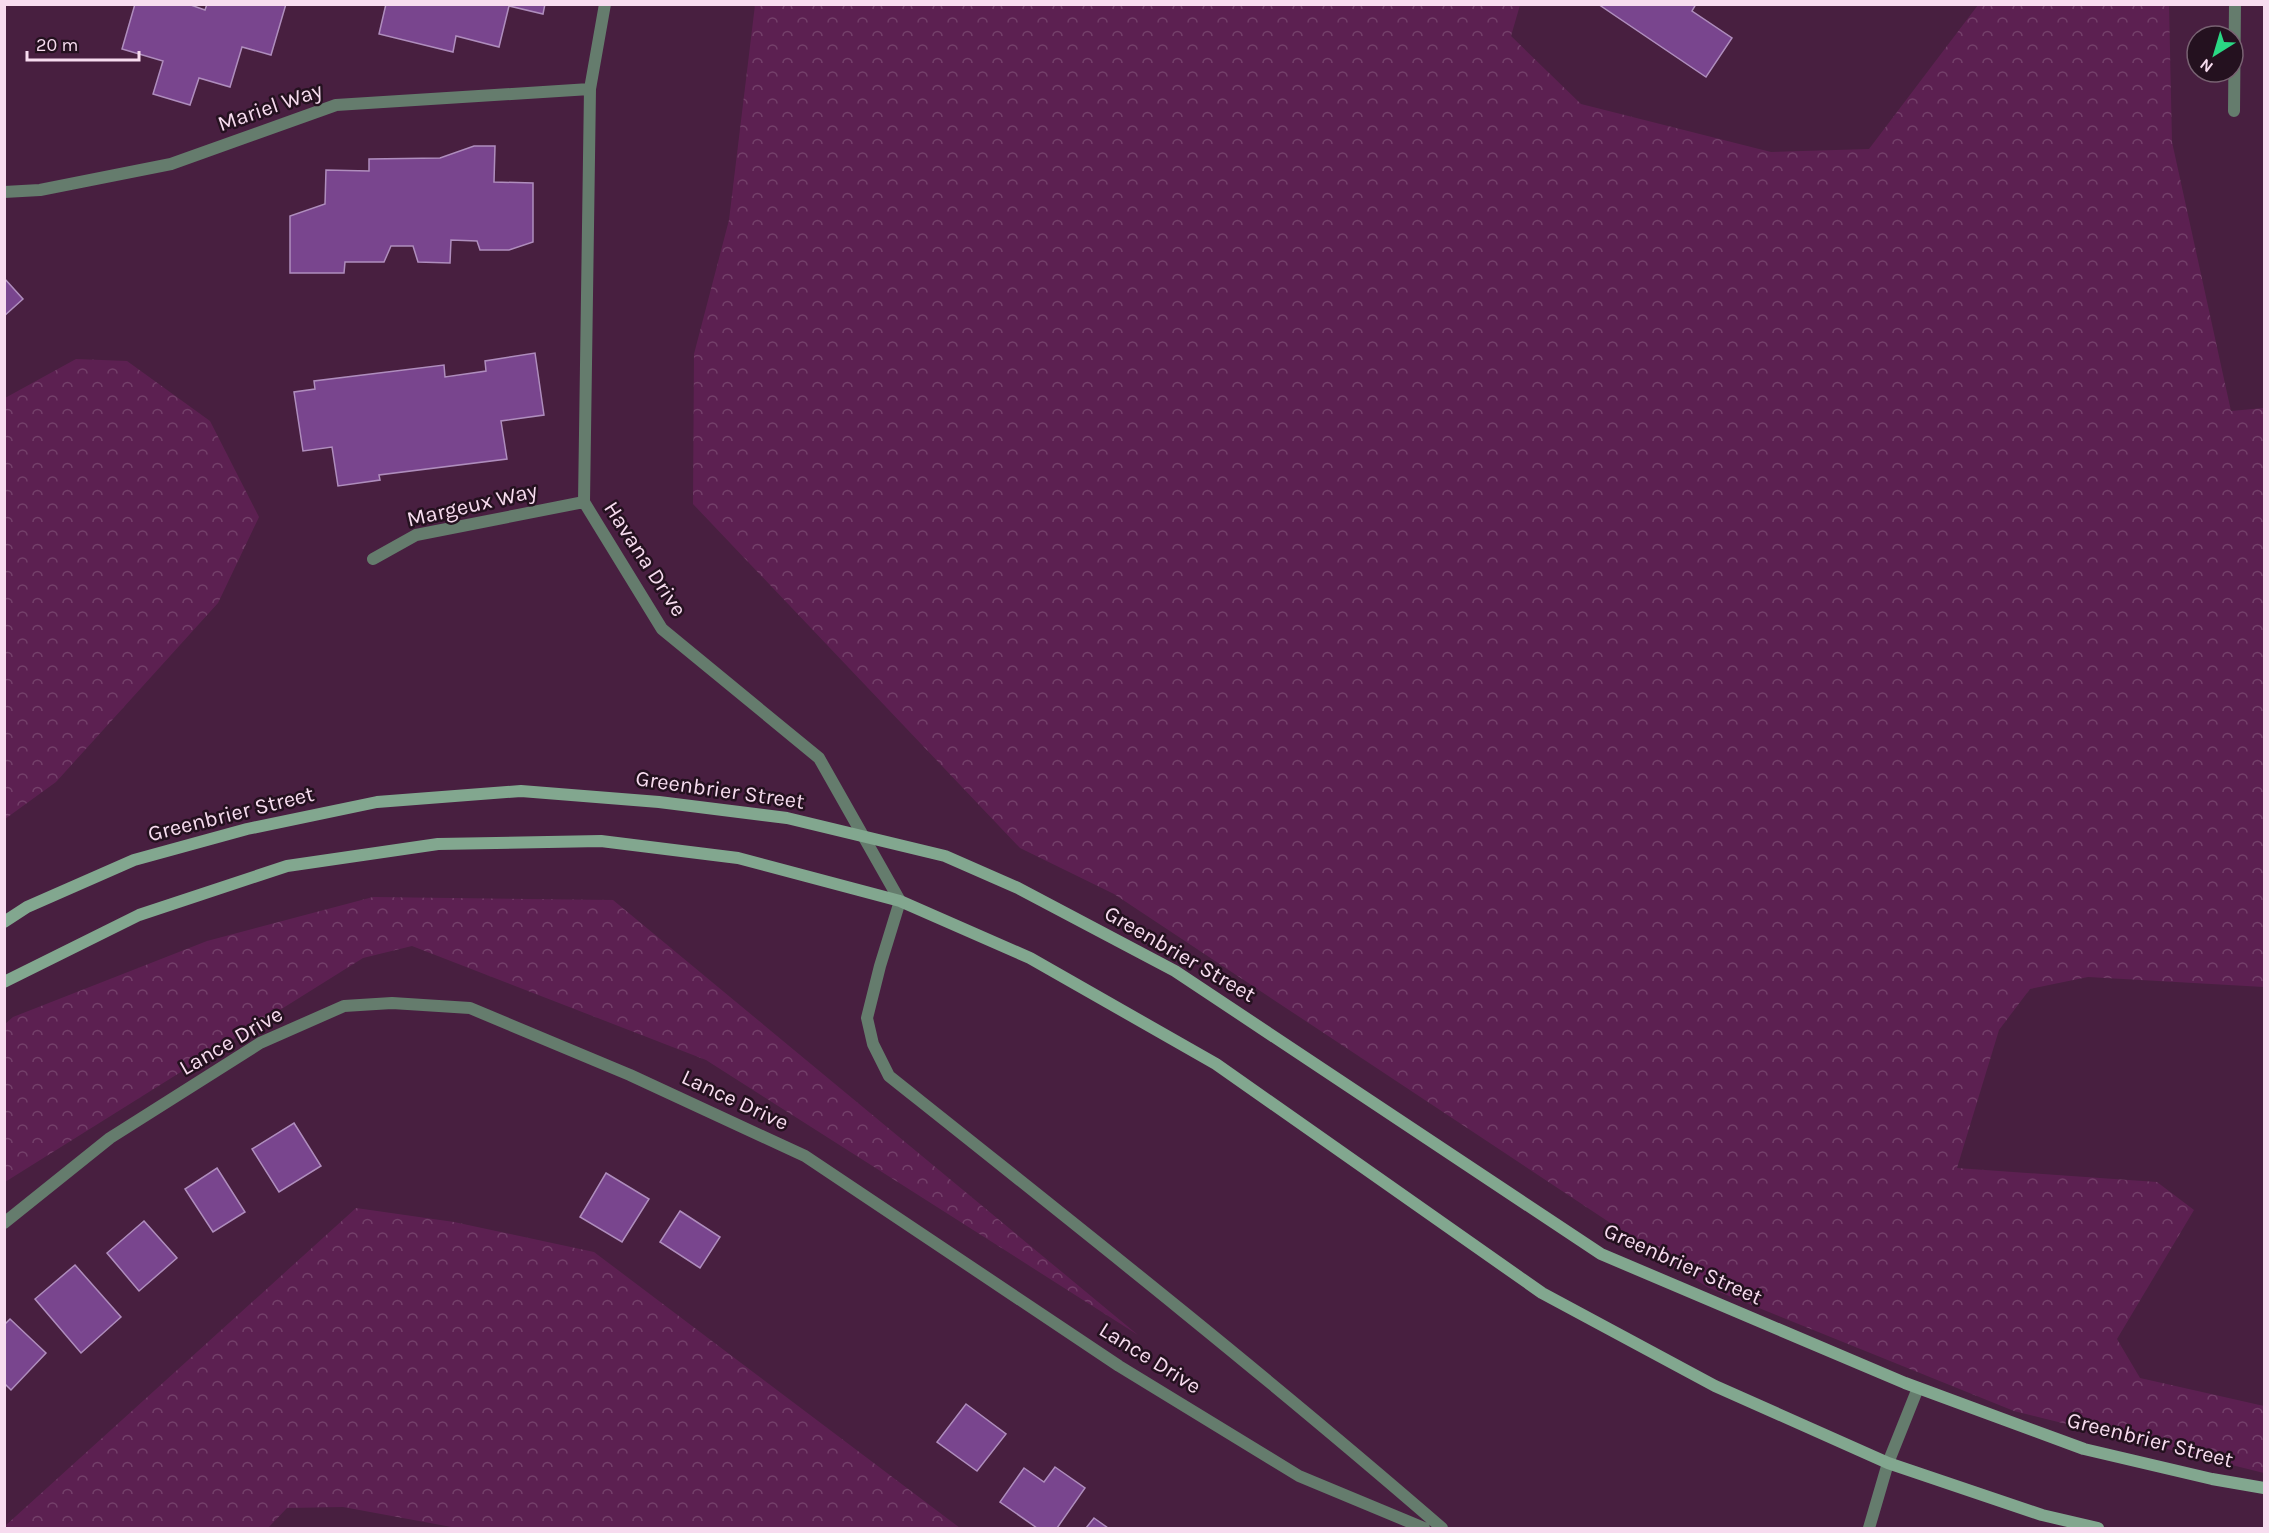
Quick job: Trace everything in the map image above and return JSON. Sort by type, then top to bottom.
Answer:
[{"type":"main road","name":"Greenbrier Street","points":[[4,922],[27,907],[134,860],[247,830],[377,802],[521,790],[659,802],[787,818],[945,856],[1018,888],[1175,971],[1601,1254],[1917,1388],[2084,1449],[2212,1479],[2265,1488]]},
{"type":"main road","points":[[4,982],[139,915],[287,866],[438,844],[601,841],[738,858],[900,901],[1030,958],[1216,1064],[1542,1293],[1715,1386],[1888,1463],[2042,1515],[2098,1528]]},
{"type":"street","name":"Havana Drive","points":[[605,4],[591,90],[584,502],[662,629],[819,758],[900,901]]},
{"type":"street","points":[[2234,111],[2235,4]]},
{"type":"street","name":"Mariel Way","points":[[4,192],[40,190],[171,164],[336,105],[591,90]]},
{"type":"street","name":"Margeux Way","points":[[373,559],[416,535],[584,502]]},
{"type":"street","points":[[900,901],[867,1018],[873,1044],[889,1076],[1178,1307],[1322,1425],[1442,1528]]},
{"type":"street","name":"Lance Drive","points":[[4,1223],[110,1138],[260,1043],[344,1006],[392,1003],[470,1008],[630,1075],[806,1156],[1119,1366],[1299,1476],[1424,1528]]},
{"type":"street","points":[[1869,1528],[1888,1463],[1917,1388]]},
{"type":"green space","points":[[755,5],[1520,5],[1511,36],[1581,104],[1771,152],[1869,149],[1978,5],[2169,5],[2172,142],[2231,411],[2264,408],[2264,987],[2088,977],[2030,989],[1999,1030],[1957,1168],[2157,1182],[2194,1210],[2117,1339],[2140,1378],[2264,1406],[2264,1473],[2014,1411],[1707,1287],[1114,894],[1020,848],[693,504],[694,354],[729,220]]},
{"type":"green space","points":[[76,359],[127,361],[210,421],[259,517],[218,603],[56,782],[5,819],[5,398]]},
{"type":"green space","points":[[373,897],[613,900],[1138,1335],[706,1060],[412,946],[363,958],[5,1182],[5,1024],[13,1017],[207,941]]},
{"type":"green space","points":[[356,1208],[454,1222],[594,1252],[960,1528],[457,1528],[343,1507],[287,1508],[268,1528],[5,1528]]},
{"type":"building","points":[[135,4],[188,4],[205,10],[207,4],[286,4],[271,55],[242,47],[230,87],[199,78],[190,105],[153,94],[163,61],[122,49]]},
{"type":"building","points":[[386,4],[545,4],[543,14],[509,6],[499,47],[456,36],[453,52],[379,34]]},
{"type":"building","points":[[1598,4],[1696,4],[1692,11],[1732,38],[1706,77]]},
{"type":"building","points":[[474,146],[495,146],[494,182],[533,183],[533,242],[509,250],[480,250],[477,241],[451,240],[450,263],[418,262],[413,246],[391,246],[384,262],[345,262],[344,273],[290,273],[290,216],[325,204],[326,170],[369,171],[369,159],[440,158]]},
{"type":"building","points":[[4,278],[23,299],[4,316]]},
{"type":"building","points":[[535,353],[544,415],[501,421],[507,459],[379,475],[380,480],[338,486],[332,447],[303,451],[294,392],[315,389],[314,381],[444,365],[445,377],[486,371],[485,361]]},
{"type":"building","points":[[294,1123],[321,1166],[279,1192],[252,1149]]},
{"type":"building","points":[[217,1168],[245,1212],[213,1232],[185,1189]]},
{"type":"building","points":[[606,1173],[649,1199],[622,1242],[580,1217]]},
{"type":"building","points":[[680,1211],[720,1237],[700,1268],[660,1242]]},
{"type":"building","points":[[144,1221],[177,1258],[139,1291],[107,1253]]},
{"type":"building","points":[[75,1265],[121,1317],[81,1353],[35,1299]]},
{"type":"building","points":[[10,1319],[46,1353],[11,1390],[4,1383],[4,1325]]},
{"type":"building","points":[[966,1404],[1006,1434],[977,1471],[937,1442]]},
{"type":"building","points":[[1055,1467],[1085,1488],[1057,1528],[1037,1528],[1000,1502],[1024,1468],[1044,1482]]},
{"type":"building","points":[[1094,1518],[1108,1528],[1086,1528]]}]
